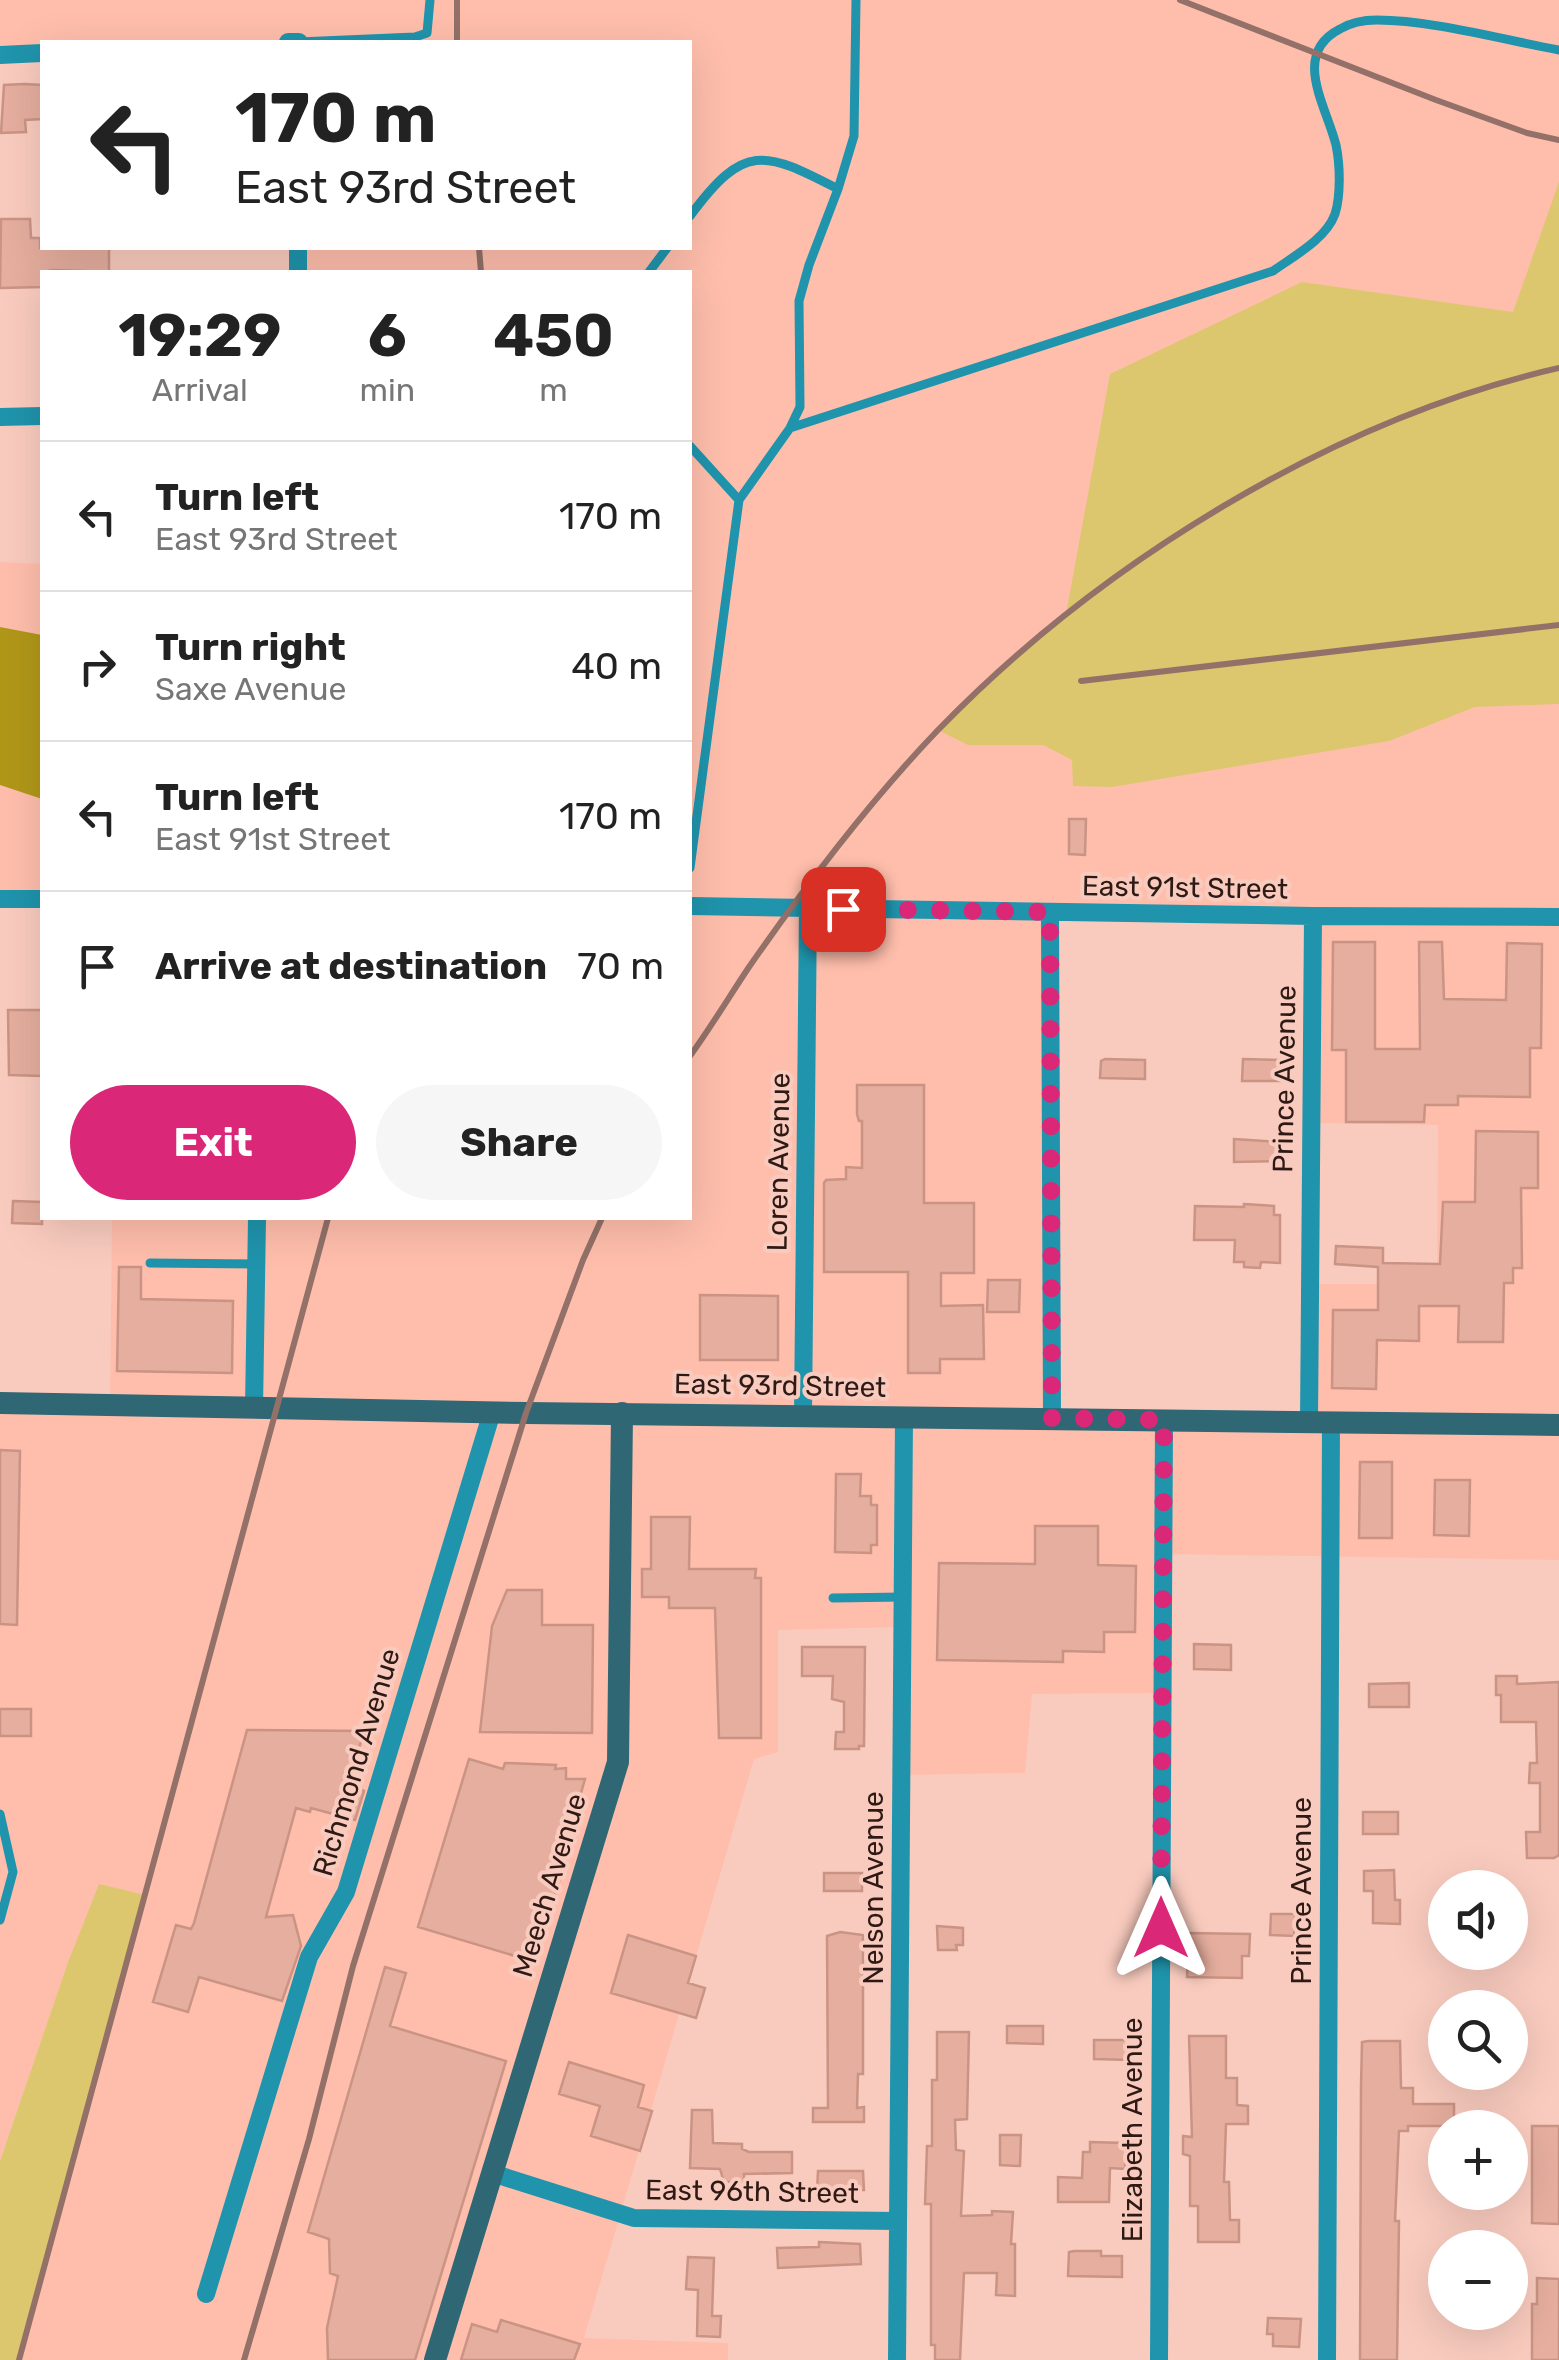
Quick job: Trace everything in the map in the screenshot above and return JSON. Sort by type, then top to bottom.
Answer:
[{"type":"main road","name":"East 93rd Street","points":[[0,1403],[1559,1425]]},
{"type":"main road","name":"Meech Avenue","points":[[435,2360],[618,1762],[622,1413]]},
{"type":"street","points":[[0,55],[40,54]]},
{"type":"street","points":[[0,417],[40,416]]},
{"type":"street","points":[[0,899],[40,899]]},
{"type":"street","name":"East 91st Street","points":[[692,906],[1559,917]]},
{"type":"street","name":"Loren Avenue","points":[[803,1416],[808,908]]},
{"type":"street","points":[[1050,912],[1052,1418]]},
{"type":"street","name":"Prince Avenue","points":[[1313,916],[1326,2360]]},
{"type":"street","points":[[254,1408],[256,1220]]},
{"type":"street","name":"Richmond Avenue","points":[[206,2294],[309,1957],[346,1892],[492,1412]]},
{"type":"street","name":"Nelson Avenue","points":[[897,2360],[904,1417]]},
{"type":"street","name":"Elizabeth Avenue","points":[[1158,2360],[1164,1420]]},
{"type":"street","name":"East 96th Street","points":[[492,2173],[634,2218],[898,2221]]},
{"type":"lane","points":[[345,40],[427,33],[430,0]]},
{"type":"lane","points":[[692,853],[739,500],[790,428],[800,406],[800,301],[808,265],[854,136],[856,0]]},
{"type":"lane","points":[[790,428],[1273,271],[1298,253],[1322,233],[1334,216],[1339,191],[1337,148],[1314,68],[1317,47],[1348,24],[1373,19],[1404,22],[1559,50]]},
{"type":"lane","points":[[692,214],[729,170],[750,162],[785,162],[838,189]]},
{"type":"lane","points":[[692,448],[739,500]]},
{"type":"lane","points":[[150,1263],[256,1264]]},
{"type":"lane","points":[[833,1598],[903,1597]]},
{"type":"lane","points":[[0,1814],[13,1872],[0,1920]]},
{"type":"shaded area","points":[[0,0],[1559,0],[1559,1560],[1163,1554],[1162,1693],[1032,1694],[1025,1773],[901,1775],[902,1627],[778,1630],[778,1752],[754,1759],[584,2338],[728,2343],[728,2360],[19,2360],[145,1896],[67,1965],[0,2161],[0,1403],[110,1405],[112,1220],[692,1220],[692,270],[298,270],[298,250],[692,250],[692,40],[40,40],[40,53],[0,55]],"holes":[[[1051,912],[1313,917],[1312,1123],[1438,1125],[1437,1284],[1310,1284],[1308,1422],[1053,1419]]]},
{"type":"shaded area","points":[[1559,182],[1559,704],[1475,707],[1389,741],[1112,787],[1073,786],[1072,760],[1043,745],[968,745],[938,730],[1066,614],[1110,374],[1302,282],[1513,312]]},
{"type":"shaded area","points":[[0,562],[40,564],[40,635],[0,627]]},
{"type":"shaded area","points":[[0,627],[40,635],[40,798],[0,785]]},
{"type":"shaded area","points":[[0,785],[40,798],[40,899],[0,899]]},
{"type":"shaded area","points":[[99,1884],[145,1895],[19,2360],[0,2360],[0,2161]]},
{"type":"building","points":[[4,85],[40,85],[40,119],[25,120],[26,132],[1,133]]},
{"type":"building","points":[[1,219],[30,219],[31,238],[40,238],[40,250],[109,250],[109,270],[40,270],[40,287],[0,288]]},
{"type":"building","points":[[1069,819],[1086,819],[1085,855],[1069,854]]},
{"type":"building","points":[[1333,942],[1375,942],[1375,1049],[1420,1049],[1419,942],[1442,942],[1444,999],[1506,1000],[1507,943],[1542,944],[1541,1048],[1530,1048],[1530,1097],[1458,1096],[1458,1105],[1425,1105],[1424,1122],[1346,1122],[1346,1050],[1332,1050]]},
{"type":"building","points":[[8,1010],[40,1010],[40,1076],[9,1075]]},
{"type":"building","points":[[1243,1059],[1283,1060],[1283,1081],[1242,1081]]},
{"type":"building","points":[[1145,1060],[1145,1079],[1100,1078],[1101,1061]]},
{"type":"building","points":[[857,1085],[924,1085],[924,1203],[974,1203],[974,1273],[941,1273],[941,1306],[983,1305],[984,1359],[940,1359],[940,1373],[908,1373],[908,1272],[824,1272],[824,1183],[846,1179],[846,1167],[862,1168]]},
{"type":"building","points":[[1476,1131],[1538,1132],[1538,1188],[1521,1188],[1522,1268],[1513,1268],[1513,1283],[1504,1283],[1503,1342],[1458,1342],[1459,1306],[1419,1306],[1419,1341],[1377,1340],[1376,1389],[1332,1388],[1333,1310],[1378,1310],[1378,1267],[1335,1264],[1336,1246],[1383,1248],[1383,1263],[1440,1264],[1443,1202],[1475,1202]]},
{"type":"building","points":[[1234,1139],[1280,1142],[1280,1161],[1234,1162]]},
{"type":"building","points":[[13,1201],[40,1202],[42,1224],[12,1223]]},
{"type":"building","points":[[1195,1206],[1274,1206],[1274,1215],[1280,1215],[1280,1263],[1261,1262],[1260,1268],[1244,1267],[1244,1262],[1234,1262],[1235,1240],[1194,1240]]},
{"type":"building","points":[[119,1267],[141,1267],[141,1299],[233,1301],[232,1373],[117,1371]]},
{"type":"building","points":[[988,1280],[1020,1280],[1019,1312],[987,1312]]},
{"type":"building","points":[[700,1295],[778,1296],[778,1360],[700,1360]]},
{"type":"building","points":[[0,1450],[20,1451],[17,1625],[0,1624]]},
{"type":"building","points":[[1360,1462],[1392,1462],[1392,1538],[1359,1538]]},
{"type":"building","points":[[836,1474],[861,1474],[860,1496],[871,1496],[871,1505],[877,1505],[877,1545],[871,1545],[871,1553],[835,1552]]},
{"type":"building","points":[[1435,1480],[1470,1480],[1469,1536],[1434,1535]]},
{"type":"building","points":[[651,1517],[690,1517],[689,1569],[756,1569],[755,1578],[761,1578],[761,1738],[719,1738],[715,1608],[669,1608],[669,1597],[642,1597],[642,1569],[651,1569]]},
{"type":"building","points":[[1035,1526],[1098,1526],[1098,1565],[1136,1566],[1135,1632],[1104,1632],[1104,1652],[1063,1651],[1063,1662],[937,1660],[939,1563],[1035,1564]]},
{"type":"building","points":[[507,1590],[542,1590],[542,1625],[593,1625],[592,1733],[480,1732],[492,1626]]},
{"type":"building","points":[[1194,1644],[1231,1645],[1231,1670],[1194,1669]]},
{"type":"building","points":[[802,1647],[865,1647],[864,1746],[859,1749],[835,1749],[836,1732],[844,1732],[844,1702],[832,1699],[833,1676],[802,1676]]},
{"type":"building","points":[[1496,1676],[1517,1676],[1517,1684],[1559,1682],[1559,1855],[1554,1858],[1527,1858],[1526,1832],[1540,1832],[1540,1783],[1529,1783],[1530,1763],[1537,1763],[1536,1722],[1501,1722]]},
{"type":"building","points":[[1409,1683],[1409,1707],[1369,1707],[1369,1684]]},
{"type":"building","points":[[0,1709],[31,1709],[31,1736],[0,1736]]},
{"type":"building","points":[[247,1730],[364,1731],[349,1784],[364,1791],[355,1820],[296,1808],[266,1917],[293,1915],[301,1946],[282,2001],[199,1977],[188,2012],[153,2002],[176,1925],[191,1929],[194,1923]]},
{"type":"building","points":[[469,1759],[503,1769],[505,1763],[556,1765],[555,1769],[566,1768],[566,1779],[585,1779],[573,1821],[577,1822],[535,1962],[418,1927]]},
{"type":"building","points":[[1363,1812],[1398,1812],[1398,1834],[1363,1834]]},
{"type":"building","points":[[1394,1870],[1400,1924],[1373,1923],[1373,1891],[1364,1891],[1364,1871]]},
{"type":"building","points":[[824,1873],[862,1873],[862,1891],[824,1891]]},
{"type":"building","points":[[1271,1914],[1295,1914],[1294,1936],[1270,1935]]},
{"type":"building","points":[[937,1926],[963,1928],[963,1945],[956,1945],[957,1950],[938,1950]]},
{"type":"building","points":[[840,1932],[863,1935],[863,2074],[858,2074],[857,2108],[864,2107],[864,2122],[813,2122],[813,2108],[828,2108],[827,1936]]},
{"type":"building","points":[[1189,1933],[1250,1934],[1249,1956],[1242,1956],[1242,1978],[1187,1977]]},
{"type":"building","points":[[628,1935],[696,1956],[688,1983],[705,1988],[696,2018],[611,1993]]},
{"type":"building","points":[[385,1967],[406,1973],[390,2026],[506,2061],[415,2360],[328,2360],[327,2328],[338,2276],[330,2273],[329,2239],[308,2232]]},
{"type":"building","points":[[1007,2026],[1043,2026],[1043,2044],[1007,2043]]},
{"type":"building","points":[[937,2032],[969,2032],[967,2119],[955,2120],[956,2150],[964,2151],[961,2216],[1013,2212],[1015,2296],[996,2295],[997,2273],[964,2273],[960,2360],[935,2360],[935,2345],[931,2345],[931,2204],[925,2204],[927,2146],[932,2146],[932,2080],[937,2080]]},
{"type":"building","points":[[1189,2036],[1226,2036],[1226,2078],[1237,2078],[1237,2105],[1248,2106],[1248,2124],[1226,2124],[1224,2182],[1229,2182],[1230,2220],[1239,2220],[1239,2242],[1198,2242],[1198,2206],[1190,2206],[1190,2156],[1183,2154],[1183,2136],[1192,2137]]},
{"type":"building","points":[[1094,2040],[1131,2040],[1131,2060],[1094,2059]]},
{"type":"building","points":[[1400,2041],[1401,2088],[1413,2088],[1413,2104],[1454,2104],[1454,2110],[1428,2110],[1428,2126],[1408,2126],[1408,2131],[1399,2131],[1395,2221],[1399,2221],[1397,2360],[1360,2360],[1362,2042]]},
{"type":"building","points":[[569,2062],[644,2085],[638,2107],[652,2111],[640,2151],[591,2136],[600,2106],[559,2094]]},
{"type":"building","points":[[692,2110],[712,2110],[713,2143],[742,2144],[742,2149],[749,2152],[792,2152],[792,2173],[744,2174],[744,2182],[724,2182],[720,2169],[690,2168]]},
{"type":"building","points":[[1532,2126],[1559,2126],[1559,2224],[1532,2223]]},
{"type":"building","points":[[1000,2135],[1021,2135],[1020,2166],[1000,2165]]},
{"type":"building","points":[[1090,2142],[1126,2143],[1125,2169],[1110,2168],[1109,2202],[1058,2202],[1058,2177],[1082,2178],[1083,2152],[1090,2152]]},
{"type":"building","points":[[818,2171],[863,2171],[864,2190],[817,2191]]},
{"type":"building","points":[[819,2242],[860,2244],[861,2264],[778,2268],[777,2248],[819,2247]]},
{"type":"building","points":[[1069,2252],[1122,2256],[1122,2277],[1068,2276]]},
{"type":"building","points":[[688,2257],[714,2258],[712,2316],[721,2316],[720,2337],[697,2336],[698,2290],[686,2289]]},
{"type":"building","points":[[1537,2278],[1559,2279],[1559,2360],[1532,2360],[1532,2304],[1537,2304]]},
{"type":"building","points":[[1268,2318],[1301,2319],[1299,2347],[1273,2346],[1273,2334],[1267,2334]]},
{"type":"building","points":[[501,2320],[580,2344],[574,2360],[461,2360],[472,2324],[497,2332]]},
{"type":"railway","points":[[457,0],[457,40]]},
{"type":"railway","points":[[1180,0],[1436,100],[1527,133],[1559,140]]},
{"type":"railway","points":[[479,250],[481,270]]},
{"type":"railway","points":[[692,1053],[793,906],[887,786],[1002,669],[1071,611],[1145,556],[1305,461],[1474,391],[1559,368]]},
{"type":"railway","points":[[1081,681],[1559,625]]},
{"type":"railway","points":[[19,2360],[327,1220]]},
{"type":"railway","points":[[244,2360],[309,2139],[353,1966],[526,1413],[601,1220]]},
{"type":"route","points":[[843,909],[1050,912],[1052,1418],[1164,1420],[1161,1928]]}]
